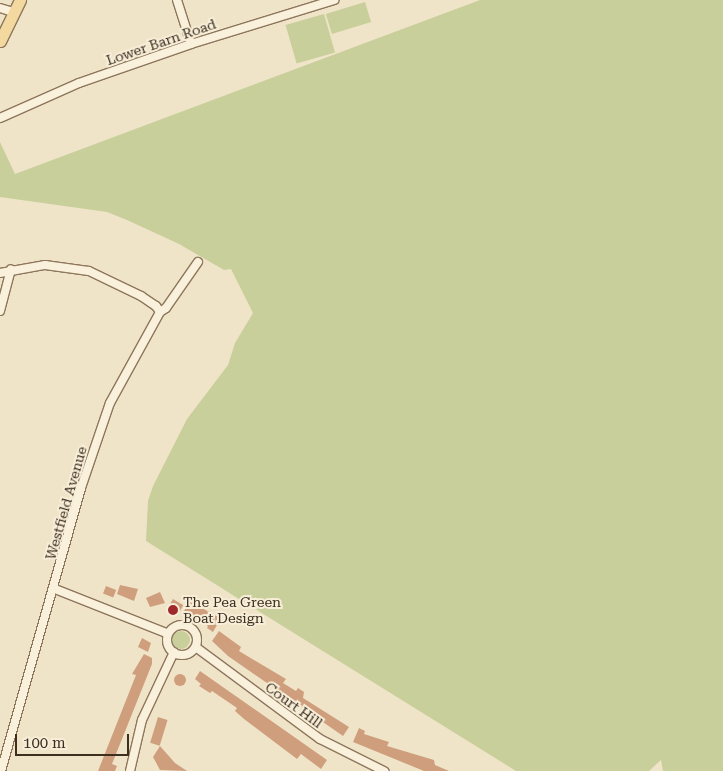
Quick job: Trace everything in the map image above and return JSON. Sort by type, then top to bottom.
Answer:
[{"type":"main road","points":[[0,40],[20,0]]},
{"type":"street","points":[[177,0],[191,44]]},
{"type":"street","name":"Lower Barn Road","points":[[0,118],[79,83],[313,3],[334,0]]},
{"type":"street","points":[[0,8],[13,12]]},
{"type":"street","name":"Westfield Avenue","points":[[2,771],[82,488],[110,403],[160,312],[166,308],[198,262]]},
{"type":"street","points":[[0,273],[11,269],[45,265],[89,271],[141,296],[156,306],[160,312]]},
{"type":"street","points":[[0,311],[11,269]]},
{"type":"street","points":[[55,589],[166,633],[167,642],[174,652],[188,654],[197,648]]},
{"type":"street","name":"Court Hill","points":[[166,633],[174,625],[186,627],[196,637],[197,648],[320,739],[384,771]]},
{"type":"street","points":[[134,770],[142,720],[174,652]]},
{"type":"green space","points":[[480,0],[723,0],[723,771],[663,771],[661,760],[649,771],[516,771],[146,541],[148,501],[153,486],[187,419],[228,365],[235,343],[253,313],[231,269],[224,270],[179,244],[127,220],[107,212],[0,197],[0,142],[15,174]]},
{"type":"green space","points":[[365,2],[371,22],[332,34],[326,14]]},
{"type":"green space","points":[[324,14],[335,52],[297,63],[286,25]]},
{"type":"green space","points":[[181,631],[187,634],[190,640],[187,646],[181,649],[175,646],[172,640],[175,634]]},
{"type":"building","points":[[120,585],[138,589],[134,601],[117,594]]},
{"type":"building","points":[[106,586],[116,590],[113,598],[103,593]]},
{"type":"building","points":[[160,592],[165,603],[150,607],[146,598]]},
{"type":"building","points":[[173,599],[183,605],[179,613],[168,607]]},
{"type":"building","points":[[190,602],[221,618],[213,632],[207,628],[208,626],[184,611]]},
{"type":"building","points":[[219,631],[241,647],[239,651],[286,679],[283,683],[296,691],[298,688],[304,692],[303,698],[349,727],[343,736],[228,656],[212,641]]},
{"type":"building","points":[[142,638],[151,643],[148,652],[138,647]]},
{"type":"building","points":[[144,654],[152,658],[152,664],[112,764],[117,766],[115,771],[98,771],[136,675],[132,674]]},
{"type":"building","points":[[200,671],[327,760],[321,769],[301,754],[297,759],[244,719],[235,711],[237,708],[212,691],[210,693],[199,686],[201,684],[195,679]]},
{"type":"building","points":[[180,674],[186,680],[180,686],[174,680]]},
{"type":"building","points":[[158,717],[168,720],[160,746],[150,743]]},
{"type":"building","points":[[359,728],[365,731],[364,734],[389,742],[387,746],[434,760],[435,765],[449,771],[424,771],[353,742]]},
{"type":"building","points":[[160,746],[175,763],[187,771],[160,770],[153,757]]},
{"type":"place","name":"The Pea Green Boat Design","points":[[173,610]]}]
